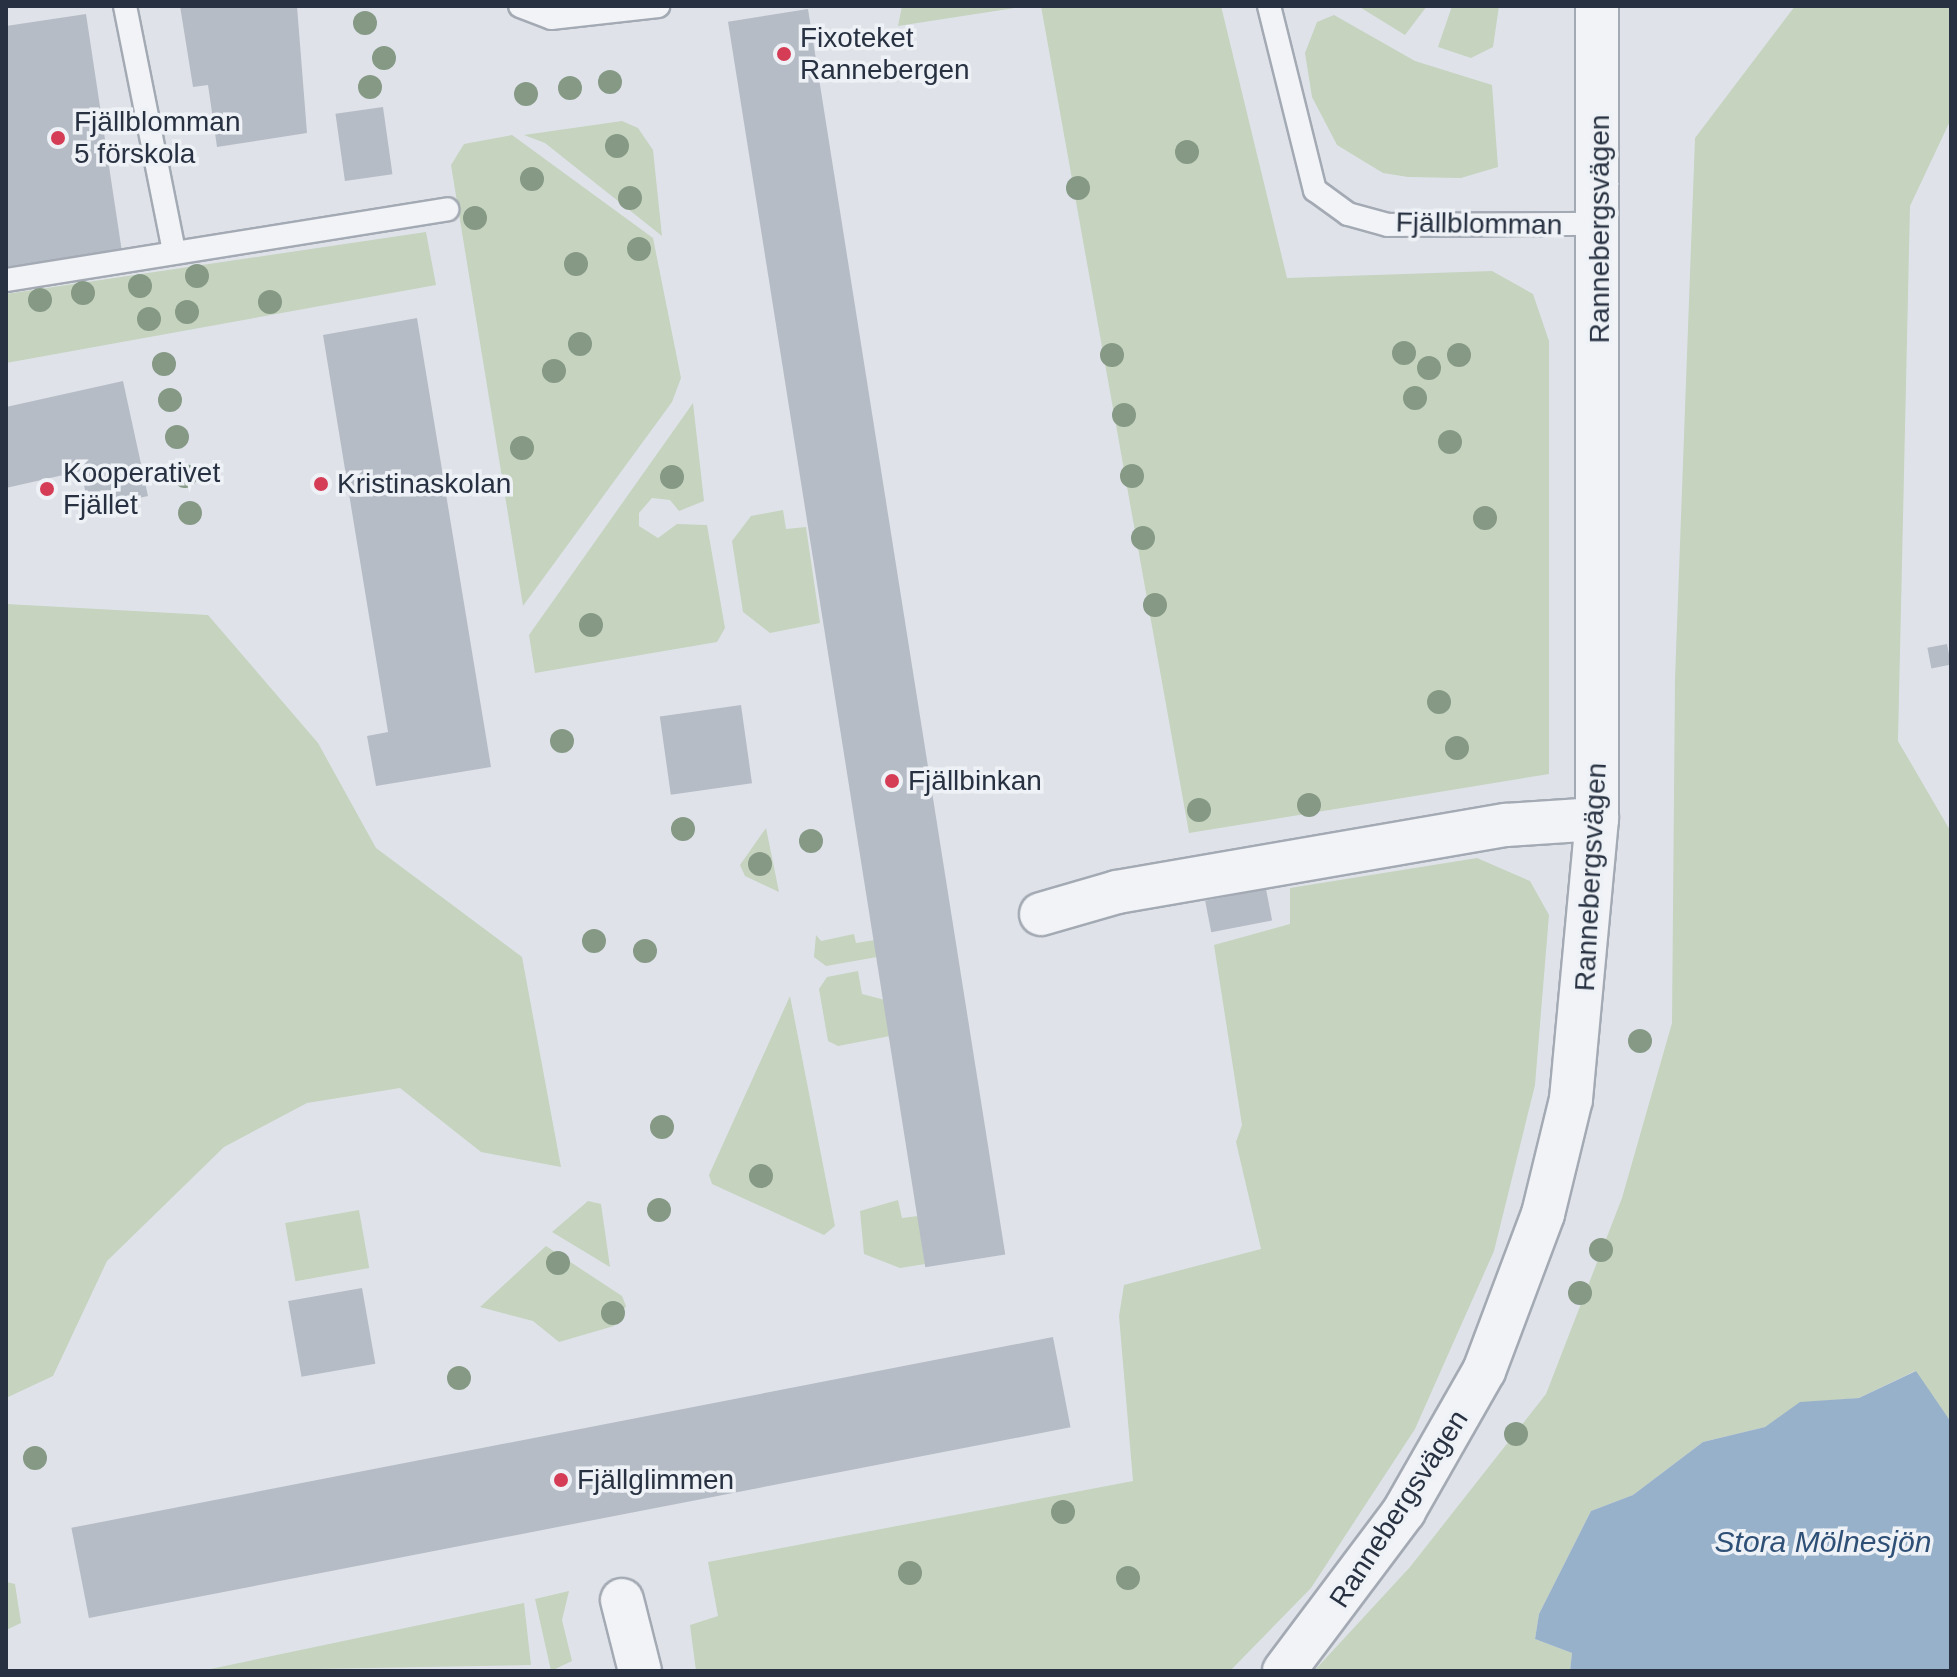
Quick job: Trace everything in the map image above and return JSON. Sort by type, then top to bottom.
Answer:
[{"type":"street","name":"Rannebergsvägen","points":[[1284,1671],[1441,1452],[1518,1289],[1571,1099],[1597,819],[1601,224],[1597,6]]},
{"type":"street","points":[[1041,914],[1117,892],[1506,825],[1597,819]]},
{"type":"street","points":[[622,1600],[640,1671]]},
{"type":"lane","points":[[125,6],[174,251]]},
{"type":"lane","points":[[520,6],[551,18],[658,6]]},
{"type":"lane","name":"Fjällblomman","points":[[1269,6],[1315,190],[1348,214],[1388,225],[1601,224]]},
{"type":"lane","points":[[6,280],[447,209]]},
{"type":"green space","points":[[902,6],[1027,6],[898,26]]},
{"type":"green space","points":[[1041,6],[1221,6],[1287,278],[1492,271],[1533,294],[1549,341],[1549,774],[1189,833]]},
{"type":"green space","points":[[1358,6],[1427,6],[1405,35]]},
{"type":"green space","points":[[1452,6],[1499,6],[1493,47],[1471,58],[1438,47]]},
{"type":"green space","points":[[1795,6],[1951,6],[1951,119],[1910,206],[1898,741],[1951,832],[1951,1422],[1915,1371],[1859,1398],[1800,1403],[1765,1427],[1703,1442],[1633,1495],[1591,1511],[1539,1614],[1535,1639],[1572,1653],[1570,1671],[1314,1671],[1410,1567],[1546,1394],[1622,1198],[1672,1023],[1675,679],[1695,138]]},
{"type":"green space","points":[[1334,15],[1415,61],[1492,85],[1498,167],[1461,178],[1408,177],[1383,173],[1337,145],[1312,97],[1305,53],[1317,22]]},
{"type":"green space","points":[[622,121],[638,128],[653,150],[662,236],[545,143],[524,135]]},
{"type":"green space","points":[[512,135],[653,238],[681,378],[672,402],[523,606],[451,165],[464,144]]},
{"type":"green space","points":[[426,232],[436,285],[6,363],[6,294]]},
{"type":"green space","points":[[693,403],[704,501],[679,511],[670,500],[652,498],[639,513],[639,526],[658,538],[677,524],[707,525],[725,628],[717,642],[535,673],[529,635]]},
{"type":"green space","points":[[783,510],[786,529],[806,527],[820,623],[770,633],[743,612],[732,541],[751,516]]},
{"type":"green space","points":[[6,604],[208,615],[318,743],[376,848],[522,957],[561,1167],[481,1152],[400,1088],[307,1103],[224,1147],[107,1261],[53,1376],[6,1398]]},
{"type":"green space","points":[[766,828],[779,892],[745,876],[740,865]]},
{"type":"green space","points":[[1477,858],[1530,881],[1549,915],[1535,1085],[1494,1251],[1415,1429],[1311,1588],[1230,1671],[696,1671],[690,1625],[718,1616],[708,1562],[1133,1481],[1119,1316],[1124,1285],[1261,1249],[1236,1142],[1242,1125],[1214,945],[1290,924],[1290,888]]},
{"type":"green space","points":[[854,934],[856,943],[875,940],[877,957],[826,966],[814,957],[816,935],[821,941]]},
{"type":"green space","points":[[858,971],[862,994],[885,1000],[890,1036],[838,1046],[828,1041],[819,989],[827,977]]},
{"type":"green space","points":[[790,996],[835,1226],[824,1235],[712,1184],[709,1175]]},
{"type":"green space","points":[[898,1200],[902,1218],[918,1216],[925,1264],[900,1268],[864,1254],[860,1211]]},
{"type":"green space","points":[[588,1201],[601,1204],[610,1267],[552,1232]]},
{"type":"green space","points":[[359,1210],[369,1268],[295,1281],[285,1223]]},
{"type":"green space","points":[[546,1246],[622,1296],[626,1306],[614,1326],[559,1342],[533,1321],[480,1307]]},
{"type":"green space","points":[[6,1582],[15,1584],[21,1623],[6,1630]]},
{"type":"green space","points":[[569,1591],[562,1620],[572,1661],[551,1671],[535,1599]]},
{"type":"green space","points":[[524,1603],[531,1665],[201,1671]]},
{"type":"water","name":"Stora Mölnesjön","points":[[1916,1371],[1951,1422],[1951,1671],[1570,1671],[1572,1653],[1535,1639],[1539,1614],[1591,1511],[1633,1495],[1703,1442],[1765,1427],[1800,1402],[1859,1398]]},
{"type":"building","points":[[180,6],[297,6],[307,133],[217,147],[208,85],[193,87]]},
{"type":"building","name":"Fjällbinkan","points":[[808,9],[1005,1254],[925,1267],[728,22]]},
{"type":"building","name":"Fjällblomman 5 förskola","points":[[86,14],[122,252],[6,270],[6,26]]},
{"type":"building","points":[[383,107],[392,174],[345,181],[335,114]]},
{"type":"building","points":[[417,318],[491,767],[376,786],[367,736],[388,732],[323,335]]},
{"type":"building","name":"Kooperativet Fjället","points":[[123,381],[148,496],[89,509],[81,471],[6,488],[6,407]]},
{"type":"building","points":[[1947,644],[1951,665],[1931,668],[1927,648]]},
{"type":"building","points":[[741,705],[752,783],[671,795],[660,716]]},
{"type":"building","points":[[1266,889],[1272,920],[1211,932],[1205,901]]},
{"type":"building","points":[[362,1288],[375,1364],[302,1377],[288,1301]]},
{"type":"building","name":"Fjällglimmen","points":[[1053,1337],[1071,1427],[89,1618],[71,1528]]},
{"type":"place","name":"Fixoteket Rannebergen","points":[[784,54]]},
{"type":"place","name":"Fjällblomman 5 förskola","points":[[58,138]]},
{"type":"place","name":"Kristinaskolan","points":[[321,484]]},
{"type":"place","name":"Kooperativet Fjället","points":[[47,489]]},
{"type":"place","name":"Fjällbinkan","points":[[892,781]]},
{"type":"place","name":"Fjällglimmen","points":[[561,1480]]}]
